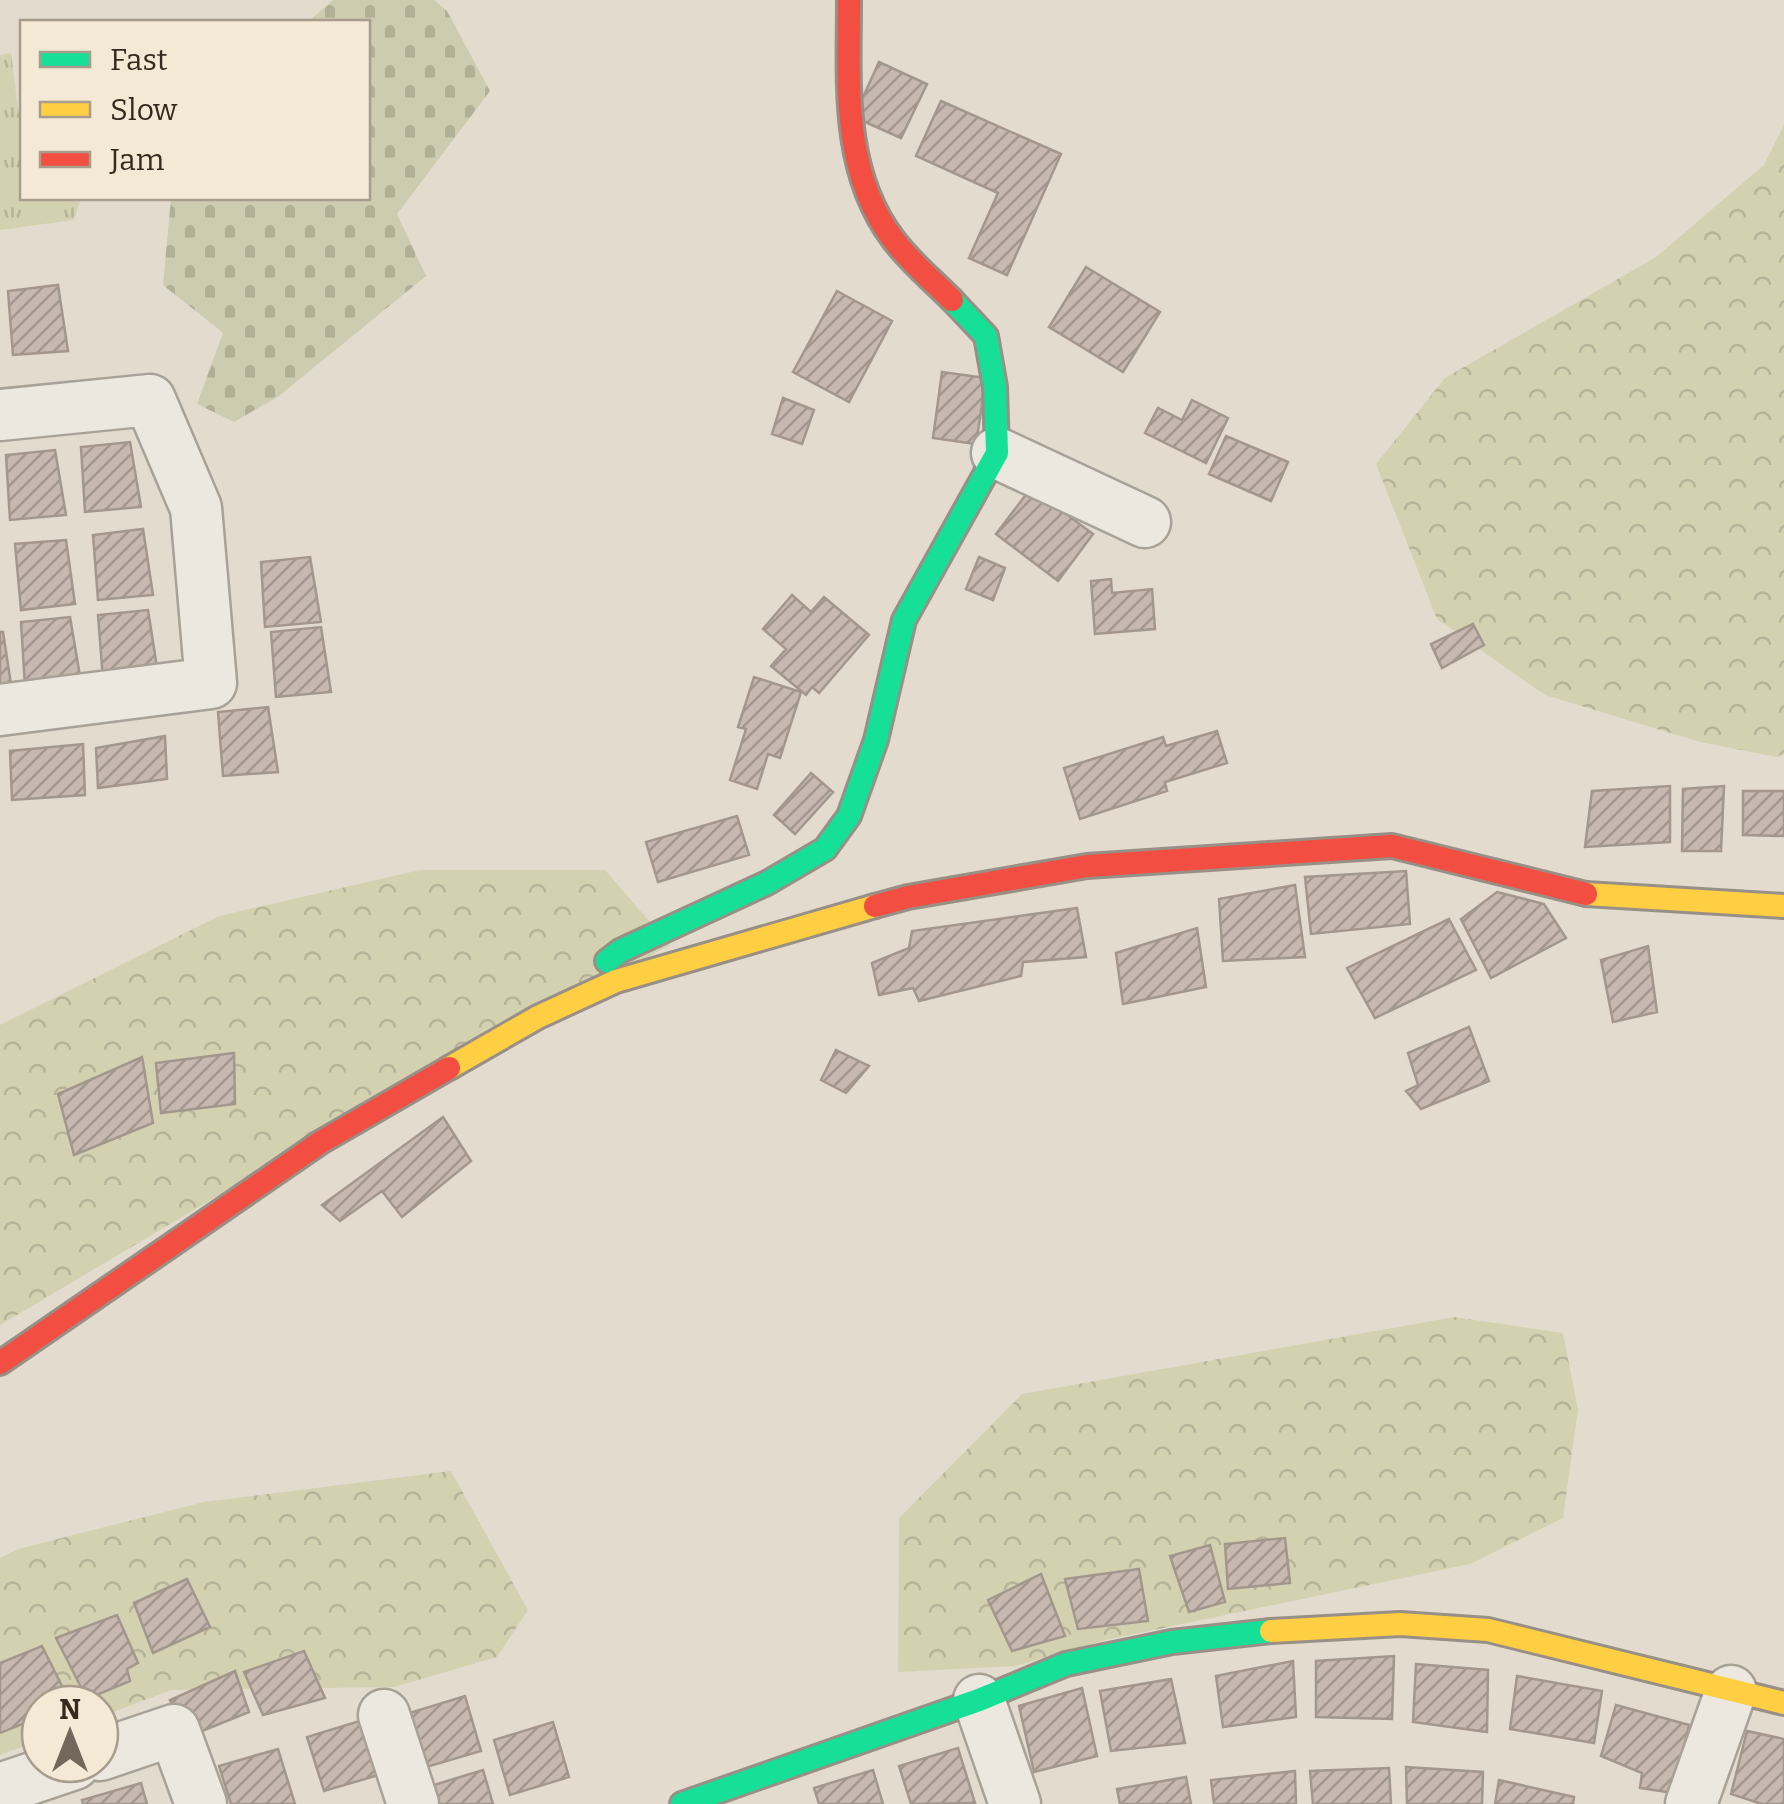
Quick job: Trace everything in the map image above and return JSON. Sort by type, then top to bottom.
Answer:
[{"type":"street","points":[[538,1016],[620,950],[767,882],[825,848],[850,816],[871,756],[904,620],[997,453],[995,387],[986,336],[892,238],[860,177],[849,112],[848,0]]},
{"type":"street","points":[[0,415],[150,400],[196,508],[211,683],[0,710]]},
{"type":"street","points":[[997,453],[1145,522]]},
{"type":"street","points":[[0,1363],[321,1142],[538,1016],[616,981],[908,897],[1087,866],[1392,846],[1586,894],[1784,906]]},
{"type":"street","points":[[682,1804],[978,1700],[1066,1664],[1172,1642],[1297,1628],[1400,1624],[1488,1630],[1784,1702]]},
{"type":"street","points":[[1691,1804],[1731,1691]]},
{"type":"street","points":[[978,1700],[1015,1804]]},
{"type":"street","points":[[384,1715],[413,1804]]},
{"type":"street","points":[[120,1748],[174,1730],[201,1804]]},
{"type":"green space","points":[[333,0],[434,0],[447,11],[490,91],[397,214],[426,276],[279,396],[234,422],[197,404],[223,333],[163,285],[171,200],[370,200],[370,20],[310,20]]},
{"type":"green space","points":[[11,53],[20,123],[20,200],[80,200],[74,220],[0,230],[0,55]]},
{"type":"green space","points":[[1784,125],[1784,754],[1777,757],[1700,742],[1545,695],[1437,619],[1376,464],[1445,378],[1656,257],[1764,165]]},
{"type":"green space","points":[[420,870],[605,870],[670,945],[268,1166],[0,1325],[0,1025],[219,916]]},
{"type":"green space","points":[[1454,1317],[1563,1333],[1578,1410],[1563,1518],[1470,1564],[1106,1640],[1015,1666],[898,1672],[899,1518],[1022,1394]]},
{"type":"green space","points":[[451,1471],[528,1610],[497,1657],[394,1687],[171,1690],[120,1709],[120,1684],[20,1684],[20,1748],[0,1755],[0,1558],[18,1549],[204,1502]]},
{"type":"building","points":[[879,62],[927,84],[901,138],[854,117]]},
{"type":"building","points":[[941,101],[1061,154],[1007,275],[969,258],[998,193],[916,156]]},
{"type":"building","points":[[1086,267],[1160,312],[1123,372],[1049,327]]},
{"type":"building","points":[[58,285],[68,351],[13,355],[8,291]]},
{"type":"building","points":[[837,291],[892,321],[849,402],[793,372]]},
{"type":"building","points":[[942,372],[986,378],[976,444],[933,438]]},
{"type":"building","points":[[783,398],[814,410],[802,444],[772,434]]},
{"type":"building","points":[[1192,400],[1228,418],[1206,463],[1145,433],[1158,408],[1182,420]]},
{"type":"building","points":[[1226,436],[1288,462],[1271,501],[1209,474]]},
{"type":"building","points":[[130,442],[141,507],[85,512],[81,447]]},
{"type":"building","points":[[55,450],[66,515],[10,520],[6,455]]},
{"type":"building","points":[[1031,488],[1093,534],[1058,581],[996,534]]},
{"type":"building","points":[[143,529],[153,595],[98,600],[93,535]]},
{"type":"building","points":[[66,540],[75,604],[21,610],[15,544]]},
{"type":"building","points":[[310,557],[321,622],[265,627],[261,562]]},
{"type":"building","points":[[979,557],[1005,568],[993,600],[966,589]]},
{"type":"building","points":[[1111,579],[1112,593],[1152,589],[1155,629],[1095,634],[1091,581]]},
{"type":"building","points":[[792,595],[811,612],[824,597],[869,635],[819,693],[812,687],[806,695],[771,666],[786,649],[763,629]]},
{"type":"building","points":[[148,610],[158,674],[103,679],[98,615]]},
{"type":"building","points":[[70,617],[81,682],[25,687],[21,622]]},
{"type":"building","points":[[1473,624],[1484,645],[1442,668],[1431,644]]},
{"type":"building","points":[[321,627],[331,692],[276,697],[271,632]]},
{"type":"building","points":[[3,632],[13,697],[0,698]]},
{"type":"building","points":[[754,677],[801,692],[780,758],[768,754],[757,789],[730,780],[746,729],[738,727]]},
{"type":"building","points":[[268,707],[278,772],[223,776],[218,712]]},
{"type":"building","points":[[1217,731],[1227,763],[1165,782],[1167,791],[1080,819],[1064,768],[1163,737],[1166,746]]},
{"type":"building","points":[[165,736],[167,779],[98,788],[96,748]]},
{"type":"building","points":[[83,744],[85,795],[12,800],[10,751]]},
{"type":"building","points":[[811,773],[833,792],[795,834],[774,815]]},
{"type":"building","points":[[1670,786],[1670,842],[1585,847],[1592,791]]},
{"type":"building","points":[[1724,786],[1721,851],[1682,851],[1683,789]]},
{"type":"building","points":[[1743,791],[1784,791],[1784,836],[1743,835]]},
{"type":"building","points":[[737,816],[749,855],[658,882],[646,842]]},
{"type":"building","points":[[1406,871],[1410,924],[1311,934],[1305,877]]},
{"type":"building","points":[[1295,885],[1305,957],[1223,961],[1219,899]]},
{"type":"building","points":[[1497,892],[1544,904],[1566,938],[1491,978],[1461,919]]},
{"type":"building","points":[[1077,908],[1086,957],[1023,962],[1021,976],[919,1001],[913,988],[879,995],[872,963],[909,948],[912,931]]},
{"type":"building","points":[[1449,919],[1476,970],[1375,1018],[1347,968]]},
{"type":"building","points":[[1197,928],[1206,987],[1123,1004],[1116,953]]},
{"type":"building","points":[[1648,946],[1657,1012],[1613,1022],[1601,960]]},
{"type":"building","points":[[1469,1027],[1489,1081],[1421,1109],[1406,1091],[1418,1085],[1408,1053]]},
{"type":"building","points":[[836,1050],[869,1066],[846,1093],[821,1080]]},
{"type":"building","points":[[234,1053],[235,1104],[161,1113],[156,1063]]},
{"type":"building","points":[[142,1057],[153,1123],[74,1155],[58,1094]]},
{"type":"building","points":[[443,1117],[471,1161],[402,1217],[382,1191],[340,1221],[322,1205]]},
{"type":"building","points":[[1285,1538],[1290,1583],[1228,1589],[1225,1544]]},
{"type":"building","points":[[1210,1545],[1225,1602],[1189,1612],[1170,1556]]},
{"type":"building","points":[[1139,1569],[1148,1621],[1078,1629],[1065,1579]]},
{"type":"building","points":[[1041,1574],[1065,1636],[1012,1651],[988,1600]]},
{"type":"building","points":[[187,1579],[210,1627],[153,1653],[134,1603]]},
{"type":"building","points":[[117,1615],[138,1663],[127,1669],[130,1681],[120,1685],[79,1684],[56,1638]]},
{"type":"building","points":[[42,1646],[61,1684],[20,1684],[20,1725],[0,1733],[0,1663]]},
{"type":"building","points":[[304,1651],[325,1698],[263,1715],[244,1672]]},
{"type":"building","points":[[1394,1656],[1392,1719],[1316,1717],[1316,1661]]},
{"type":"building","points":[[1293,1661],[1296,1717],[1223,1727],[1216,1676]]},
{"type":"building","points":[[1416,1664],[1488,1670],[1487,1732],[1413,1722]]},
{"type":"building","points":[[235,1671],[249,1712],[190,1736],[170,1700]]},
{"type":"building","points":[[1517,1676],[1602,1691],[1594,1743],[1510,1729]]},
{"type":"building","points":[[1171,1679],[1185,1743],[1111,1751],[1100,1691]]},
{"type":"building","points":[[1082,1688],[1097,1756],[1034,1772],[1019,1706]]},
{"type":"building","points":[[465,1696],[481,1751],[423,1768],[406,1714]]},
{"type":"building","points":[[1616,1705],[1689,1725],[1674,1793],[1640,1788],[1642,1773],[1601,1756]]},
{"type":"building","points":[[366,1719],[382,1774],[324,1791],[307,1737]]},
{"type":"building","points":[[553,1722],[569,1777],[510,1795],[494,1740]]},
{"type":"building","points":[[1747,1731],[1784,1739],[1784,1804],[1762,1804],[1731,1794]]},
{"type":"building","points":[[958,1748],[975,1803],[911,1804],[899,1766]]},
{"type":"building","points":[[278,1749],[295,1804],[231,1804],[219,1766]]},
{"type":"building","points":[[1406,1767],[1483,1772],[1482,1804],[1407,1804]]},
{"type":"building","points":[[1389,1768],[1391,1804],[1313,1804],[1310,1771]]},
{"type":"building","points":[[483,1770],[493,1804],[429,1804],[424,1788]]},
{"type":"building","points":[[873,1770],[883,1804],[819,1804],[814,1788]]},
{"type":"building","points":[[1295,1771],[1296,1804],[1214,1804],[1211,1780]]},
{"type":"building","points":[[1186,1777],[1191,1804],[1120,1804],[1117,1789]]},
{"type":"building","points":[[1499,1780],[1574,1797],[1573,1804],[1495,1804]]},
{"type":"building","points":[[141,1783],[147,1804],[83,1804],[82,1800]]},
{"type":"traffic: fast","points":[[607,961],[620,951],[767,883],[825,849],[849,816],[876,740],[904,620],[997,453],[995,387],[986,336],[952,300]]},
{"type":"traffic: fast","points":[[682,1804],[979,1700],[1066,1664],[1172,1642],[1271,1631]]},
{"type":"traffic: slow","points":[[1586,894],[1784,906]]},
{"type":"traffic: slow","points":[[449,1068],[538,1017],[616,981],[875,906]]},
{"type":"traffic: slow","points":[[1271,1631],[1400,1624],[1488,1630],[1784,1703]]},
{"type":"traffic: jam","points":[[849,0],[851,124],[864,184],[893,239],[952,300]]},
{"type":"traffic: jam","points":[[875,906],[1087,866],[1392,846],[1586,894]]},
{"type":"traffic: jam","points":[[0,1363],[321,1142],[449,1068]]}]
